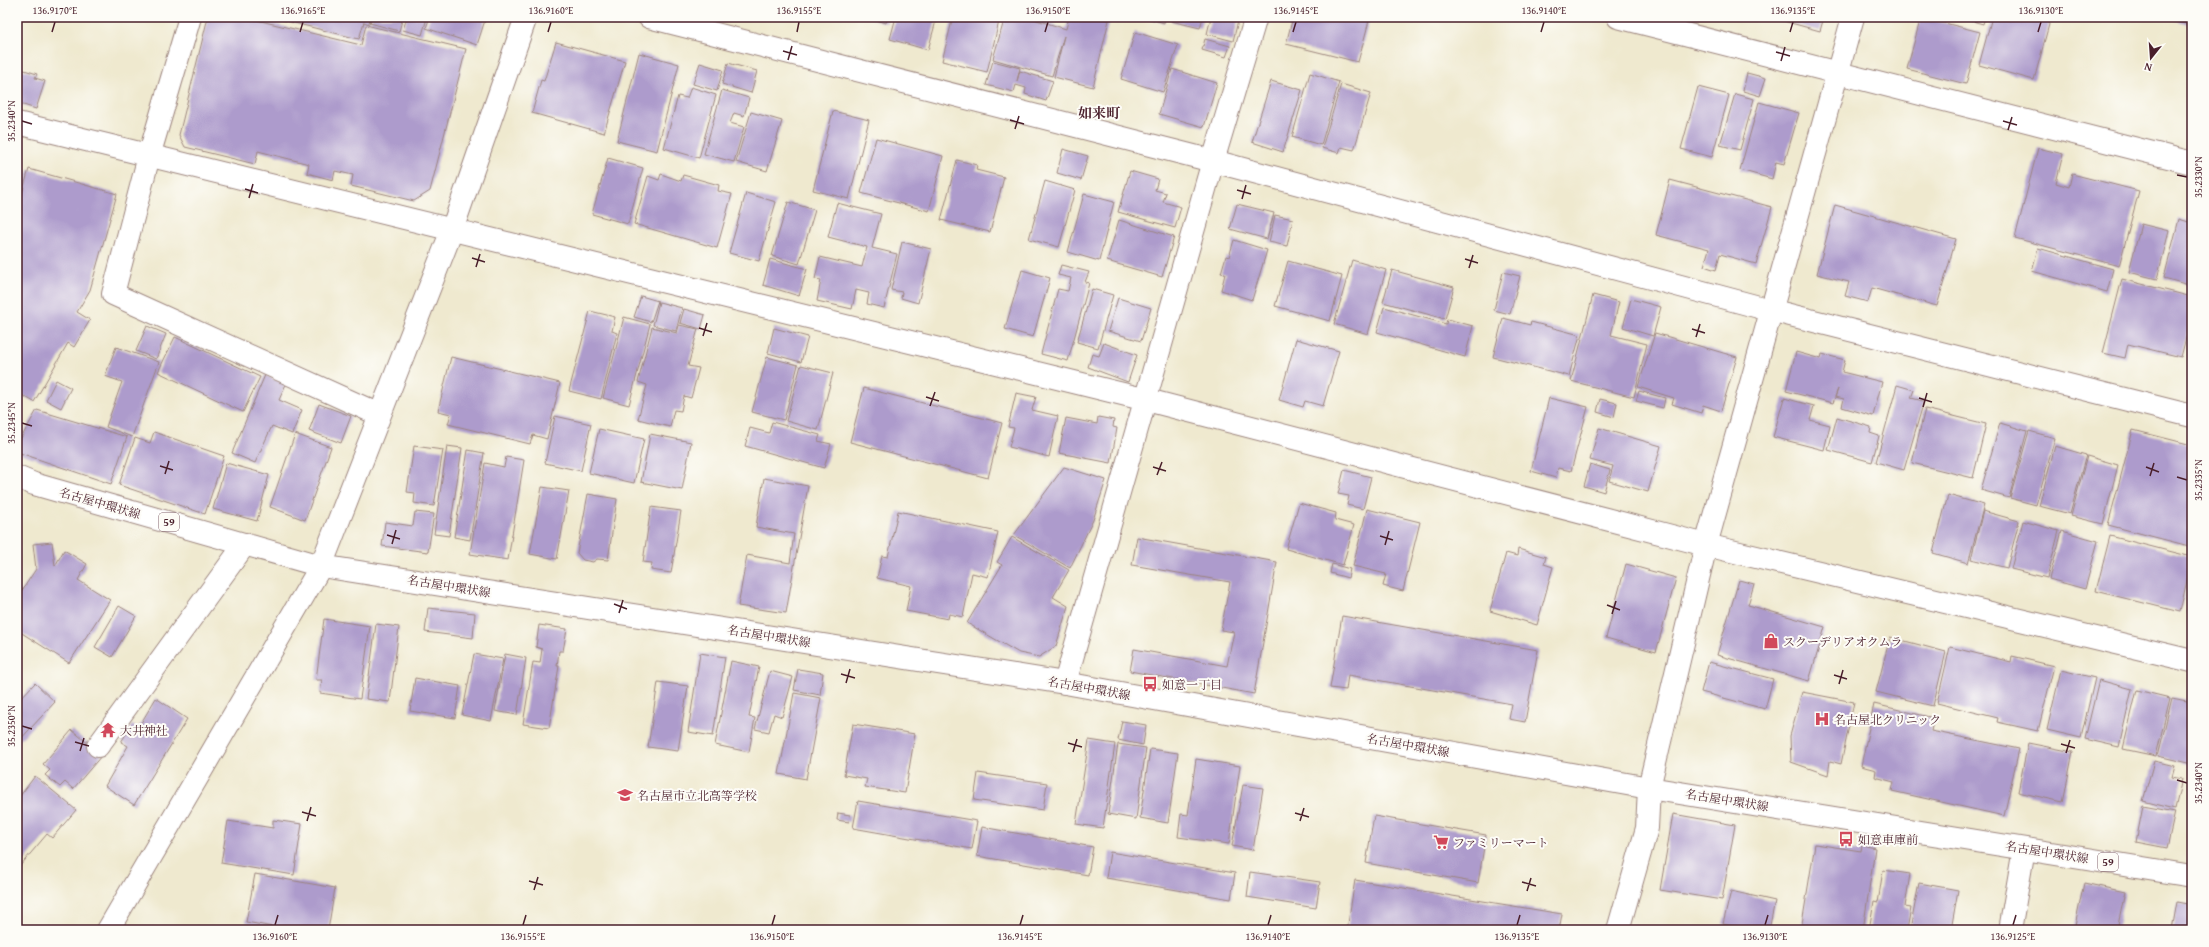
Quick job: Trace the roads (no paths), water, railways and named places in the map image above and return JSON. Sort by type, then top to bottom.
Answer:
[{"type":"street","points":[[190,17],[149,156],[114,294],[380,415]]},
{"type":"street","points":[[108,930],[321,566],[452,230],[526,17]]},
{"type":"street","points":[[649,17],[1213,161],[1770,310],[2192,416]]},
{"type":"street","points":[[1065,683],[1147,400],[1213,161],[1256,17]]},
{"type":"street","points":[[1618,17],[2192,163]]},
{"type":"street","points":[[1618,930],[1647,828],[1649,788],[1706,545],[1770,310],[1853,17]]},
{"type":"street","points":[[17,123],[1147,400],[1706,545],[2192,661]]},
{"type":"street","name":"名古屋中環状線","points":[[17,477],[34,484],[321,566],[1065,683],[1649,788],[2192,876]]},
{"type":"street","points":[[98,746],[245,544]]},
{"type":"street","points":[[2010,930],[2024,848]]},
{"type":"place","name":"スクーデリアオクムラ","points":[[1771,641]]},
{"type":"place","name":"如意一丁目","points":[[1150,684]]},
{"type":"place","name":"名古屋北クリニック","points":[[1822,719]]},
{"type":"place","name":"大井神社","points":[[108,730]]},
{"type":"place","name":"名古屋市立北高等学校","points":[[625,795]]},
{"type":"place","name":"如意車庫前","points":[[1846,839]]},
{"type":"place","name":"ファミリーマート","points":[[1441,842]]},
{"type":"district","name":"如来町","points":[[1099,113]]}]
